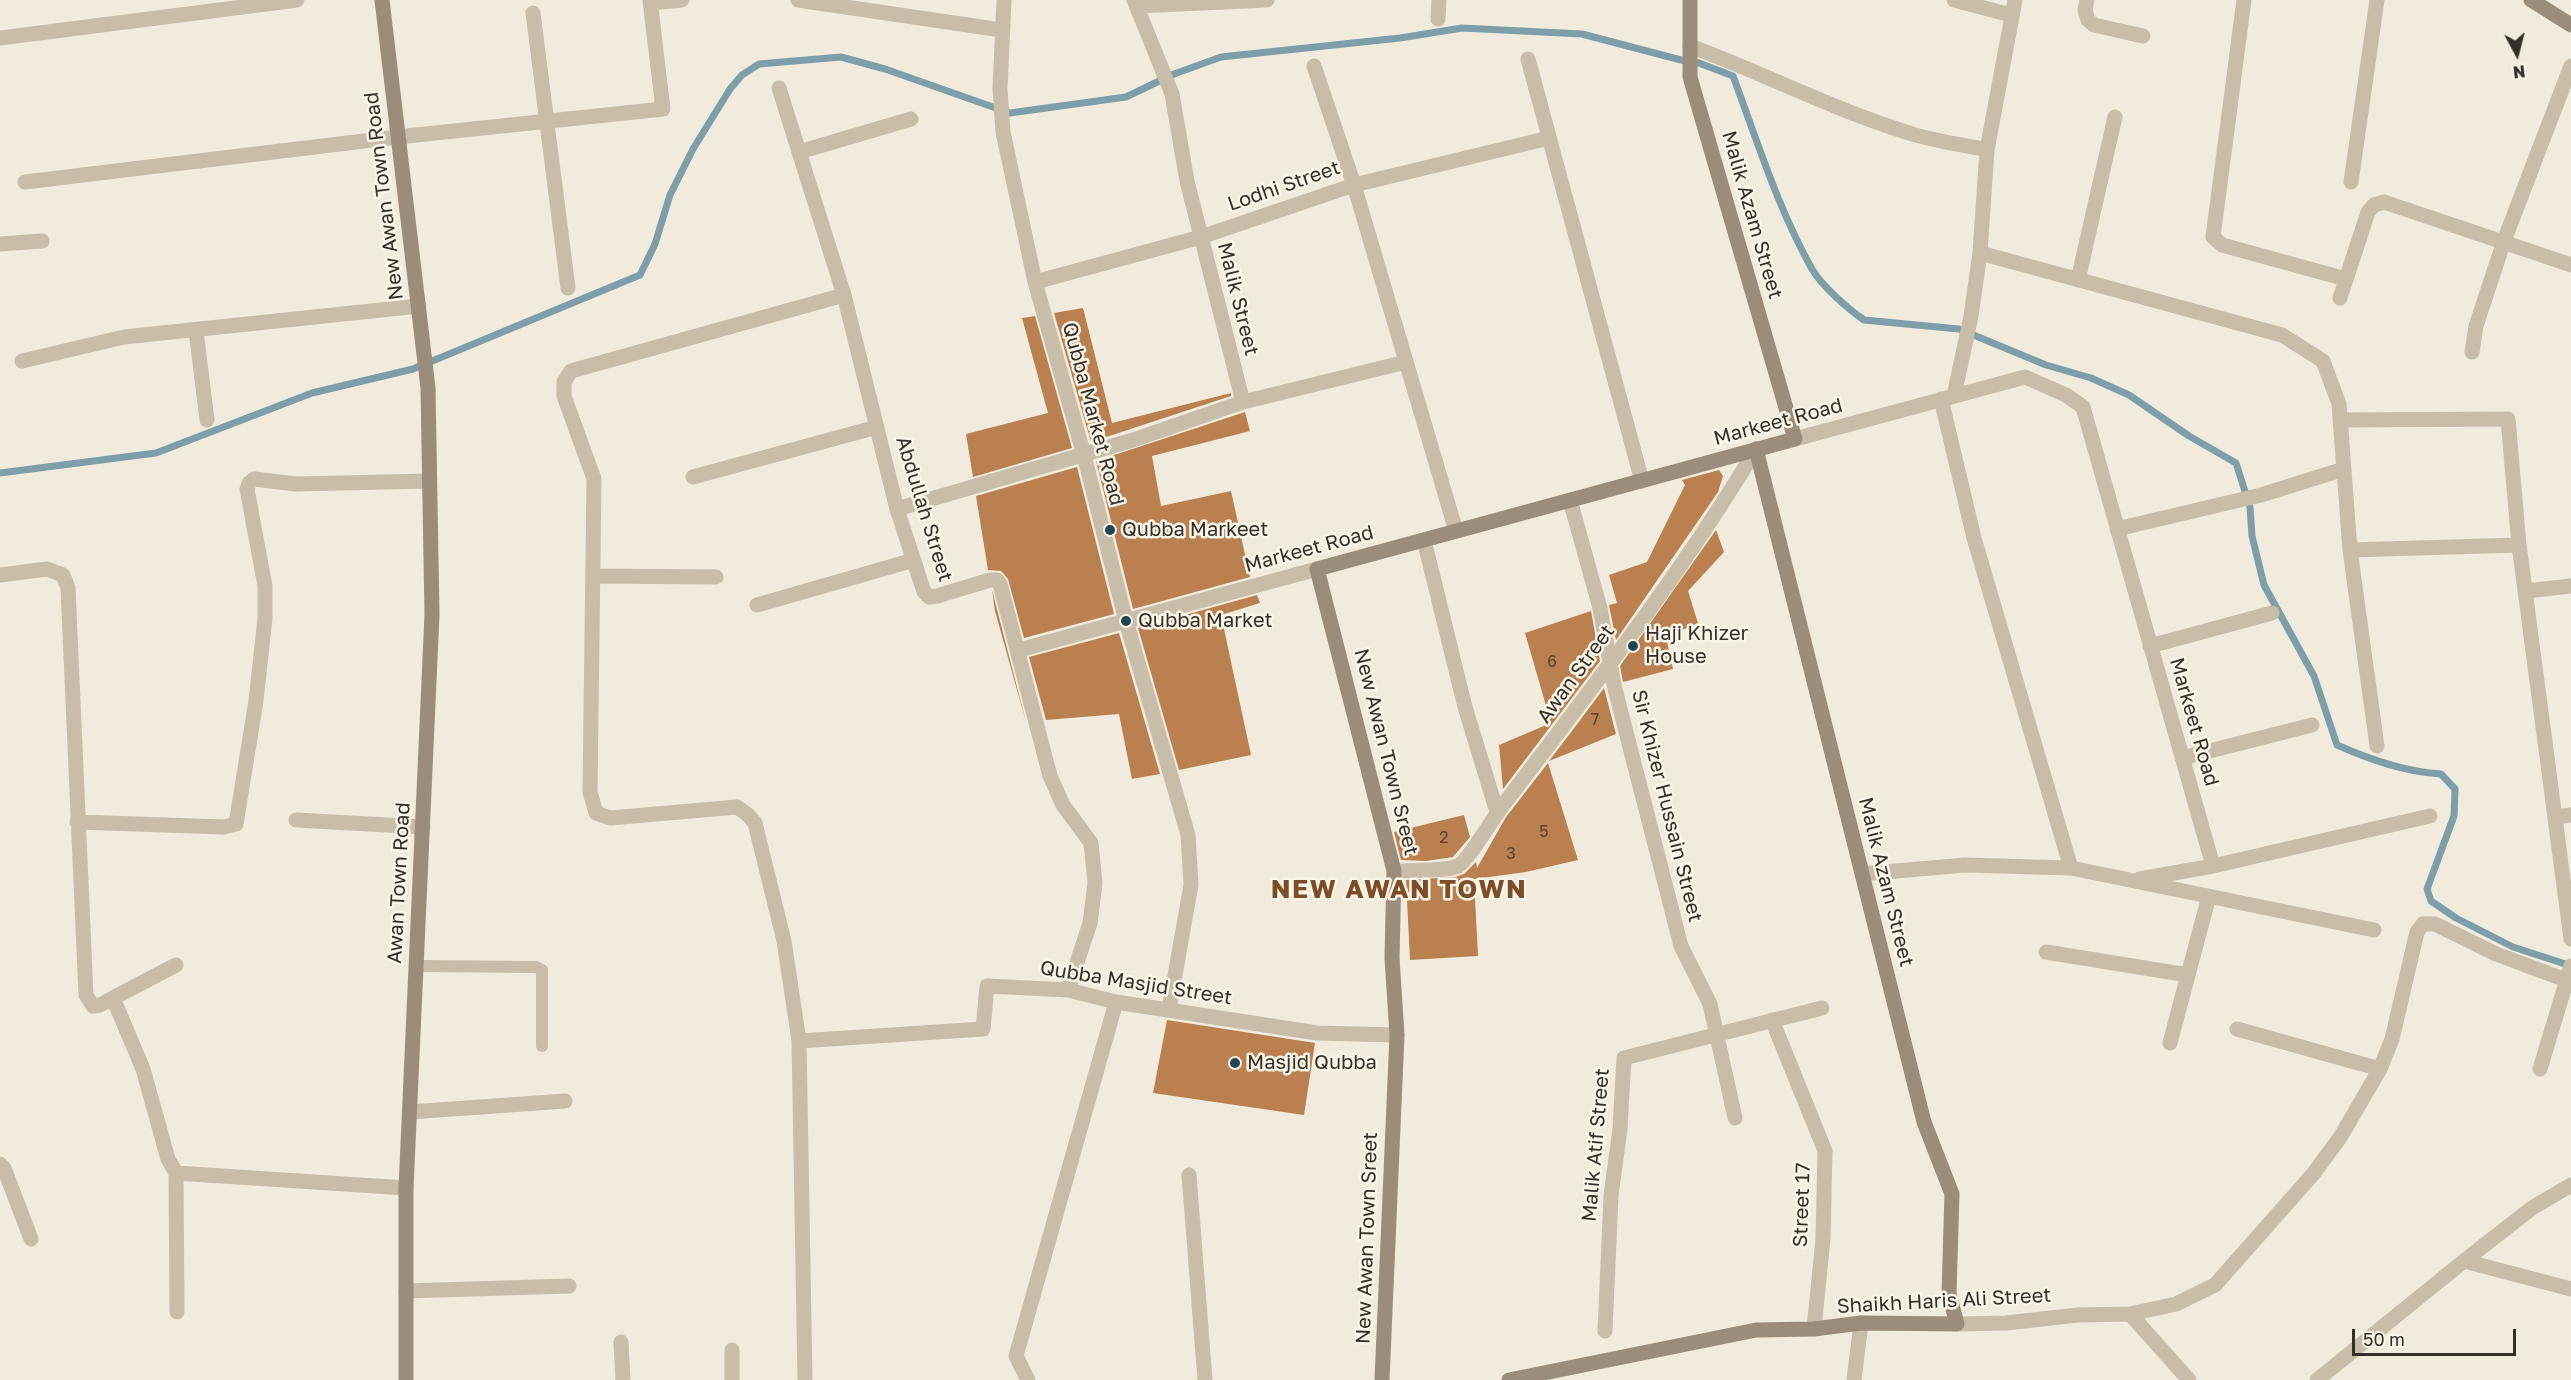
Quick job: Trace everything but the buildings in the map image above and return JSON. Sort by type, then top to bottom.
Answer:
[{"type":"street","points":[[0,38],[297,0]]},
{"type":"street","name":"New Awan Town Road","points":[[382,0],[428,387]]},
{"type":"street","points":[[25,182],[397,137],[663,109],[651,1],[682,0]]},
{"type":"street","points":[[798,0],[1002,30]]},
{"type":"street","name":"Qubba Market Road","points":[[1004,0],[1000,89],[1003,132],[1035,282],[1084,455],[1126,621],[1188,835],[1191,885],[1169,1010]]},
{"type":"street","points":[[1135,3],[1267,0]]},
{"type":"street","points":[[1438,19],[1439,0]]},
{"type":"street","name":"Malik Azam Street","points":[[1690,0],[1690,77],[1795,439]]},
{"type":"street","points":[[1954,0],[2013,7],[1987,150],[1980,253],[1971,316],[1948,398],[1974,538],[2071,868]]},
{"type":"street","points":[[2087,0],[2085,10],[2088,20],[2094,25],[2143,36]]},
{"type":"street","points":[[2244,0],[2213,237],[2222,245],[2346,279]]},
{"type":"street","points":[[2351,182],[2377,0]]},
{"type":"street","points":[[2531,0],[2571,25]]},
{"type":"street","name":"Malik Street","points":[[1135,3],[1172,94],[1187,181],[1243,402]]},
{"type":"street","points":[[533,13],[568,288]]},
{"type":"street","points":[[1690,50],[1736,63],[1827,104],[1908,133],[1987,150]]},
{"type":"street","points":[[1528,59],[1642,480]]},
{"type":"street","points":[[1314,66],[1354,185],[1456,531]]},
{"type":"street","points":[[2472,352],[2476,326],[2504,242],[2571,66]]},
{"type":"street","name":"Abdullah Street","points":[[779,88],[844,295],[897,509],[924,592],[929,597],[997,580],[1020,650],[1050,776],[1063,805],[1091,843],[1095,883],[1090,923],[1068,990]]},
{"type":"street","points":[[2078,280],[2115,117]]},
{"type":"street","points":[[799,152],[911,119]]},
{"type":"street","name":"Lodhi Street","points":[[1035,282],[1201,237],[1354,185],[1549,138]]},
{"type":"street","points":[[2340,298],[2368,212],[2374,205],[2384,202],[2571,265]]},
{"type":"street","points":[[0,244],[42,241]]},
{"type":"street","points":[[1980,253],[2282,334],[2323,361],[2338,404],[2350,550],[2377,746]]},
{"type":"street","points":[[805,1380],[799,1041],[784,941],[754,824],[748,815],[737,807],[610,818],[596,813],[590,792],[594,479],[564,396],[564,382],[571,371],[844,295]]},
{"type":"street","points":[[22,361],[124,337],[419,306]]},
{"type":"street","points":[[196,330],[207,420]]},
{"type":"street","points":[[897,509],[1084,455],[1243,402],[1406,362]]},
{"type":"street","name":"Markeet Road","points":[[1020,650],[2025,377],[2066,395],[2083,407],[2213,866]]},
{"type":"street","name":"Awan Town Road","points":[[406,1380],[406,1188],[432,615],[428,387]]},
{"type":"street","points":[[2340,420],[2508,418],[2519,545],[2571,939]]},
{"type":"street","points":[[693,477],[877,427]]},
{"type":"street","name":"Malik Azam Street","points":[[1756,449],[1924,1122],[1952,1194],[1948,1294],[1956,1324]]},
{"type":"street","name":"Awan Street","points":[[1394,871],[1458,866],[1610,665],[1709,527],[1756,449]]},
{"type":"street","points":[[2118,529],[2261,495],[2344,469]]},
{"type":"street","points":[[77,822],[224,827],[236,824],[256,701],[265,618],[265,586],[247,489],[249,483],[254,479],[296,484],[429,480]]},
{"type":"street","name":"Sir Khizer Hussain Street","points":[[1570,500],[1600,608],[1610,665],[1681,946],[1710,1004],[1735,1118]]},
{"type":"street","points":[[1424,540],[1465,707],[1497,812]]},
{"type":"street","points":[[2350,550],[2519,545]]},
{"type":"street","points":[[757,605],[914,560]]},
{"type":"street","points":[[0,575],[48,569],[63,575],[68,588],[86,996],[93,1006],[100,1005],[176,965]]},
{"type":"street","name":"New Awan Town Sreet","points":[[1317,569],[1394,871],[1392,958],[1397,1035],[1382,1380]]},
{"type":"street","points":[[594,576],[716,577]]},
{"type":"street","points":[[2526,591],[2571,586]]},
{"type":"street","points":[[2150,646],[2272,613]]},
{"type":"street","points":[[2182,758],[2312,725]]},
{"type":"street","points":[[2554,817],[2571,815]]},
{"type":"street","points":[[2131,880],[2213,866],[2430,816]]},
{"type":"street","points":[[296,820],[423,827]]},
{"type":"street","points":[[1862,874],[1965,865],[2071,868],[2374,930]]},
{"type":"street","points":[[2170,1043],[2209,896]]},
{"type":"street","name":"Shaikh Haris Ali Street","points":[[1509,1380],[1756,1330],[1814,1329],[1861,1323],[2006,1323],[2078,1315],[2130,1314],[2176,1304],[2216,1285],[2314,1173],[2341,1136],[2380,1069],[2392,1039],[2417,932],[2423,924],[2435,924],[2496,954],[2568,973]]},
{"type":"street","points":[[2046,952],[2188,975]]},
{"type":"street","points":[[2540,1069],[2568,973]]},
{"type":"street","name":"Qubba Masjid Street","points":[[799,1041],[983,1029],[987,986],[1068,990],[1116,1002],[1317,1033],[1397,1035]]},
{"type":"street","points":[[113,998],[143,1069],[168,1159],[176,1173],[177,1312]]},
{"type":"street","points":[[1028,1380],[1016,1356],[1116,1002]]},
{"type":"street","name":"Malik Atif Street","points":[[1605,1331],[1611,1196],[1620,1129],[1624,1058],[1822,1008]]},
{"type":"street","name":"Street 17","points":[[1772,1020],[1825,1151],[1823,1239],[1814,1329]]},
{"type":"street","points":[[2237,1029],[2380,1069]]},
{"type":"street","points":[[410,1112],[565,1101]]},
{"type":"street","points":[[0,1164],[4,1168],[31,1239]]},
{"type":"street","points":[[176,1173],[406,1188]]},
{"type":"street","points":[[1189,1174],[1205,1380]]},
{"type":"street","points":[[2317,1380],[2532,1208],[2571,1185]]},
{"type":"street","points":[[2464,1261],[2571,1289]]},
{"type":"street","points":[[406,1291],[569,1286]]},
{"type":"street","points":[[2130,1314],[2189,1380]]},
{"type":"street","points":[[1854,1380],[1861,1323]]},
{"type":"street","points":[[621,1342],[623,1380]]},
{"type":"street","points":[[732,1350],[732,1380]]},
{"type":"lane","points":[[417,966],[536,967],[542,970],[542,1046]]},
{"type":"waterway","points":[[0,473],[156,453],[312,393],[413,369],[640,275],[655,244],[670,195],[693,149],[730,89],[742,75],[759,64],[841,57],[885,69],[1010,113],[1126,97],[1174,74],[1221,57],[1400,38],[1462,28],[1582,34],[1699,63],[1733,76],[1778,198],[1812,269],[1835,296],[1864,320],[1959,329],[2046,365],[2091,378],[2129,395],[2189,436],[2236,463],[2250,507],[2252,536],[2264,585],[2314,676],[2337,745],[2388,764],[2414,771],[2441,774],[2455,789],[2454,816],[2427,889],[2431,901],[2456,918],[2513,947],[2571,966]]},
{"type":"place","name":"Qubba Markeet","points":[[1110,530]]},
{"type":"place","name":"Qubba Market","points":[[1126,621]]},
{"type":"place","name":"Haji Khizer House","points":[[1633,646]]},
{"type":"place","name":"Masjid Qubba","points":[[1235,1063]]},
{"type":"district","name":"NEW AWAN TOWN","points":[[1399,890]]}]
